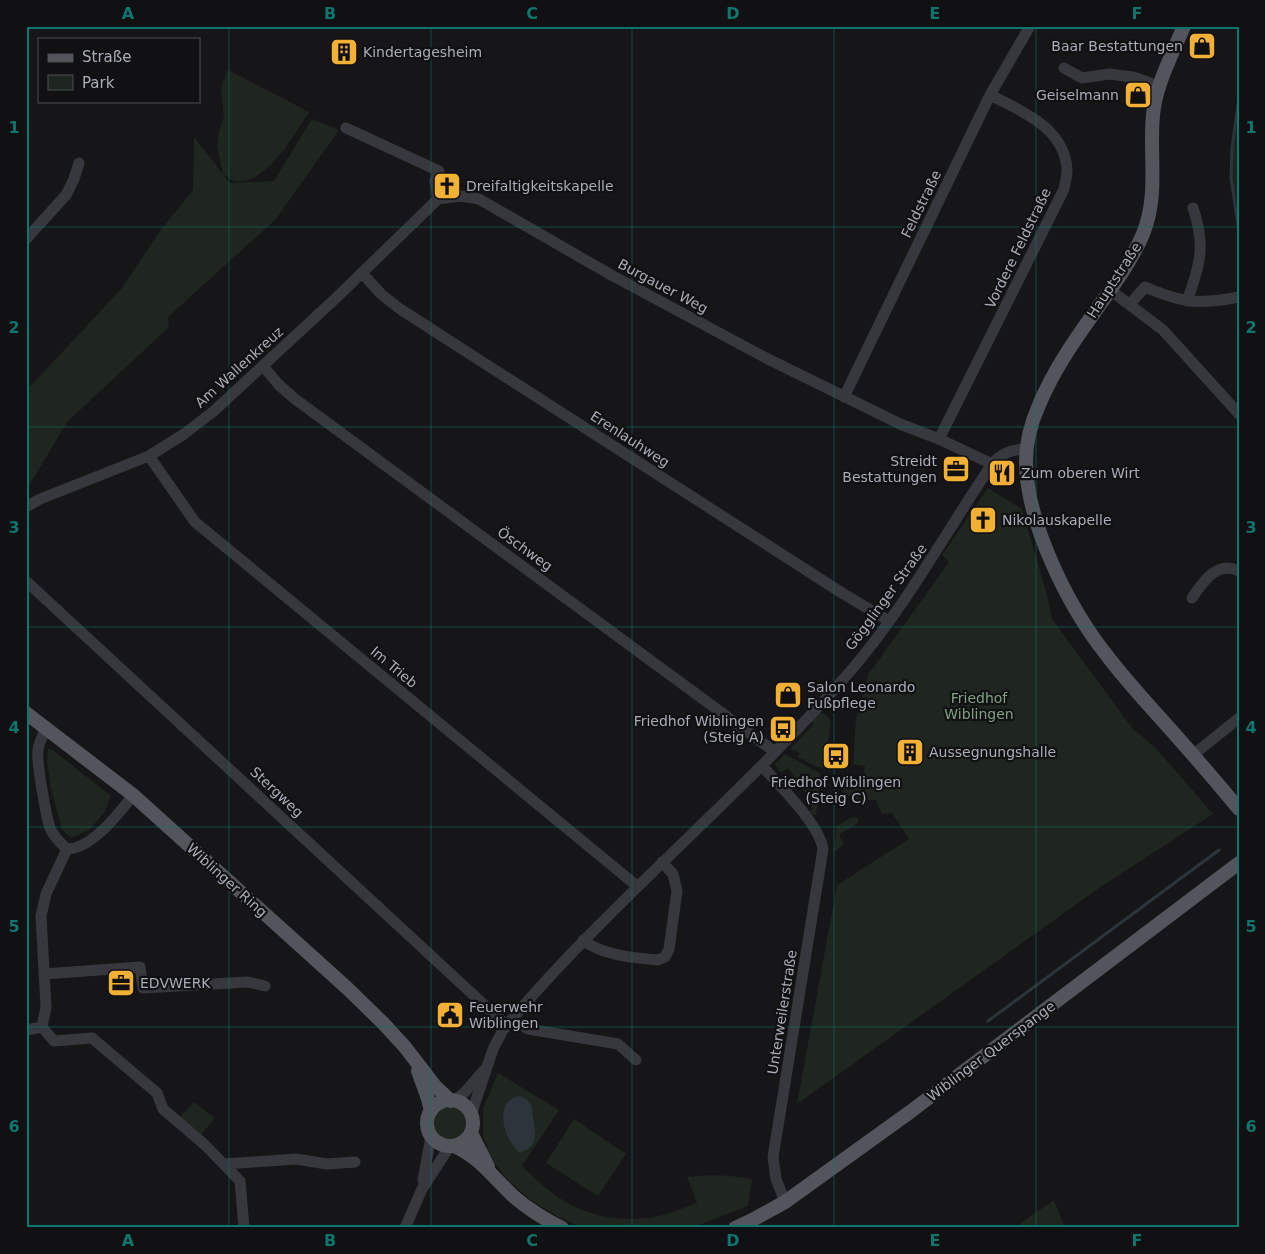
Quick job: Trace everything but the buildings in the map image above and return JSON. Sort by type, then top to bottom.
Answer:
[{"type":"main road","name":"Hauptstraße","points":[[1026,455],[1034,418],[1050,382],[1068,350],[1110,290],[1139,244],[1150,211],[1154,182],[1153,115],[1159,86],[1184,26]]},
{"type":"main road","points":[[1026,455],[1028,486],[1037,521],[1057,574],[1080,616],[1104,652],[1239,809]]},
{"type":"main road","name":"Wiblinger Ring","points":[[26,713],[133,795],[347,988],[383,1023],[443,1095],[452,1101]]},
{"type":"main road","name":"Wiblinger Querspange","points":[[735,1228],[785,1202],[910,1112],[1239,863]]},
{"type":"main road","name":"Wiblinger Ring","points":[[415,1061],[431,1111]]},
{"type":"main road","points":[[452,1146],[464,1141],[471,1133],[473,1122],[465,1106],[452,1101],[439,1103],[431,1111],[427,1122],[431,1136],[440,1144],[464,1151],[529,1209],[562,1228]]},
{"type":"main road","points":[[471,1133],[492,1174]]},
{"type":"street","name":"Feldstraße","points":[[844,397],[990,95],[1030,26]]},
{"type":"street","points":[[1064,68],[1082,78],[1109,74],[1133,77],[1159,86]]},
{"type":"street","name":"Vordere Feldstraße","points":[[939,439],[1064,189],[1067,171],[1065,157],[1058,140],[1049,130],[1027,114],[990,95]]},
{"type":"street","points":[[346,128],[439,171],[435,181],[438,199]]},
{"type":"street","points":[[26,239],[66,196],[74,179],[78,163]]},
{"type":"street","name":"Burgauer Weg","points":[[438,199],[461,196],[479,199],[613,276],[766,358],[900,424],[939,439],[992,464]]},
{"type":"street","name":"Am Wallenkreuz","points":[[26,507],[40,499],[149,456],[184,434],[214,411],[263,366],[438,199]]},
{"type":"street","points":[[1187,301],[1198,269],[1200,247],[1199,226],[1193,208]]},
{"type":"street","name":"Erenlauhweg","points":[[362,273],[381,294],[400,309],[842,593],[889,620]]},
{"type":"street","points":[[1130,304],[1144,287],[1187,301],[1202,302],[1239,296]]},
{"type":"street","points":[[1110,290],[1163,330],[1239,414]]},
{"type":"street","name":"Öschweg","points":[[263,366],[279,385],[295,399],[775,752]]},
{"type":"street","name":"Gögglinger Straße","points":[[471,1115],[483,1082],[486,1066],[496,1043],[510,1022],[583,940],[762,766],[848,673],[928,566],[992,464],[999,456],[1008,452],[1026,455]]},
{"type":"street","name":"Im Trieb","points":[[149,456],[195,522],[637,886]]},
{"type":"street","points":[[1192,598],[1210,574],[1226,568],[1239,571]]},
{"type":"street","name":"Stergweg","points":[[26,581],[68,622],[510,1022]]},
{"type":"street","points":[[1193,755],[1239,718]]},
{"type":"street","points":[[47,728],[39,744],[40,770],[50,827],[56,838],[67,849],[75,849],[96,836],[133,795]]},
{"type":"street","name":"Unterweilerstraße","points":[[762,766],[815,828],[821,839],[822,854],[773,1157],[776,1179],[785,1202]]},
{"type":"street","points":[[42,1027],[46,1007],[41,916],[46,894],[67,849]]},
{"type":"street","points":[[583,940],[594,948],[603,951],[658,960],[665,957],[668,949],[677,891],[673,874],[662,862]]},
{"type":"street","points":[[44,974],[140,967],[143,988],[248,982],[265,986]]},
{"type":"street","points":[[510,1022],[532,1030],[618,1044],[636,1060]]},
{"type":"street","points":[[26,1030],[42,1027]]},
{"type":"street","points":[[42,1027],[54,1041],[92,1038],[157,1093],[163,1109],[225,1164],[240,1181],[244,1228]]},
{"type":"street","name":"Gögglinger Straße","points":[[452,1101],[465,1092],[486,1066]]},
{"type":"street","points":[[422,1190],[431,1136]]},
{"type":"street","points":[[406,1228],[422,1190],[452,1146]]},
{"type":"street","points":[[225,1164],[296,1159],[328,1164],[355,1162]]},
{"type":"green space","points":[[228,70],[309,112],[287,145],[269,167],[258,175],[247,180],[236,181],[223,174],[217,146],[219,131],[224,119],[221,87]]},
{"type":"green space","points":[[1239,97],[1239,223],[1232,181],[1232,148]]},
{"type":"green space","points":[[312,119],[339,130],[276,219],[168,317],[169,327],[67,422],[26,491],[26,391],[122,288],[160,231],[193,190],[194,137],[229,183],[274,181]]},
{"type":"green space","name":"Friedhof Wiblingen","points":[[988,488],[1022,509],[1052,619],[1133,729],[1155,747],[1213,814],[1099,888],[797,1104],[837,885],[909,839],[892,813],[882,814],[876,800],[858,800],[843,793],[845,782],[864,784],[865,780],[867,780],[864,773],[865,766],[853,764],[856,719],[868,675],[949,562],[942,555]]},
{"type":"green space","points":[[820,713],[827,715],[831,722],[824,768],[817,767],[798,757],[800,753],[790,749],[814,724],[811,721]]},
{"type":"green space","points":[[48,749],[53,750],[111,796],[104,813],[89,830],[71,838],[62,830],[51,789],[47,761]]},
{"type":"green space","points":[[785,754],[820,773],[816,815],[812,815],[809,811],[813,809],[805,798],[808,796],[788,768],[780,773],[775,764]]},
{"type":"green space","points":[[854,816],[858,819],[858,823],[839,835],[844,844],[833,853],[837,826]]},
{"type":"green space","points":[[498,1073],[559,1110],[522,1166],[536,1180],[564,1201],[594,1214],[611,1217],[629,1219],[655,1217],[697,1203],[687,1177],[720,1175],[752,1179],[748,1206],[691,1228],[583,1228],[559,1217],[532,1201],[509,1181],[484,1150],[488,1147],[483,1137],[483,1108]]},
{"type":"green space","points":[[194,1102],[215,1118],[200,1136],[179,1118]]},
{"type":"green space","points":[[449,1106],[461,1111],[466,1123],[461,1135],[449,1140],[437,1135],[432,1123],[437,1111]]},
{"type":"green space","points":[[574,1119],[626,1154],[598,1196],[546,1163]]},
{"type":"green space","points":[[1054,1200],[1064,1226],[1061,1228],[1014,1228]]},
{"type":"shaded area","points":[[518,1096],[528,1101],[531,1105],[535,1134],[533,1144],[519,1152],[509,1139],[503,1113],[510,1100]]},
{"type":"waterway","points":[[1239,97],[1232,148],[1231,178],[1239,232]]},
{"type":"waterway","points":[[988,1021],[1219,850]]},
{"type":"place","name":"Baar Bestattungen","points":[[1202,46]]},
{"type":"place","name":"Kindertagesheim","points":[[344,52]]},
{"type":"place","name":"Geiselmann","points":[[1138,95]]},
{"type":"place","name":"Dreifaltigkeitskapelle","points":[[447,186]]},
{"type":"place","name":"Streidt Bestattungen","points":[[956,469]]},
{"type":"place","name":"Zum oberen Wirt","points":[[1002,473]]},
{"type":"place","name":"Nikolauskapelle","points":[[983,520]]},
{"type":"place","name":"Salon Leonardo Fußpflege","points":[[788,695]]},
{"type":"place","name":"Friedhof Wiblingen (Steig A)","points":[[783,729]]},
{"type":"place","name":"Aussegnungshalle","points":[[910,752]]},
{"type":"place","name":"Friedhof Wiblingen (Steig C)","points":[[836,756]]},
{"type":"place","name":"EDVWERK","points":[[121,983]]},
{"type":"place","name":"Feuerwehr Wiblingen","points":[[450,1015]]}]
